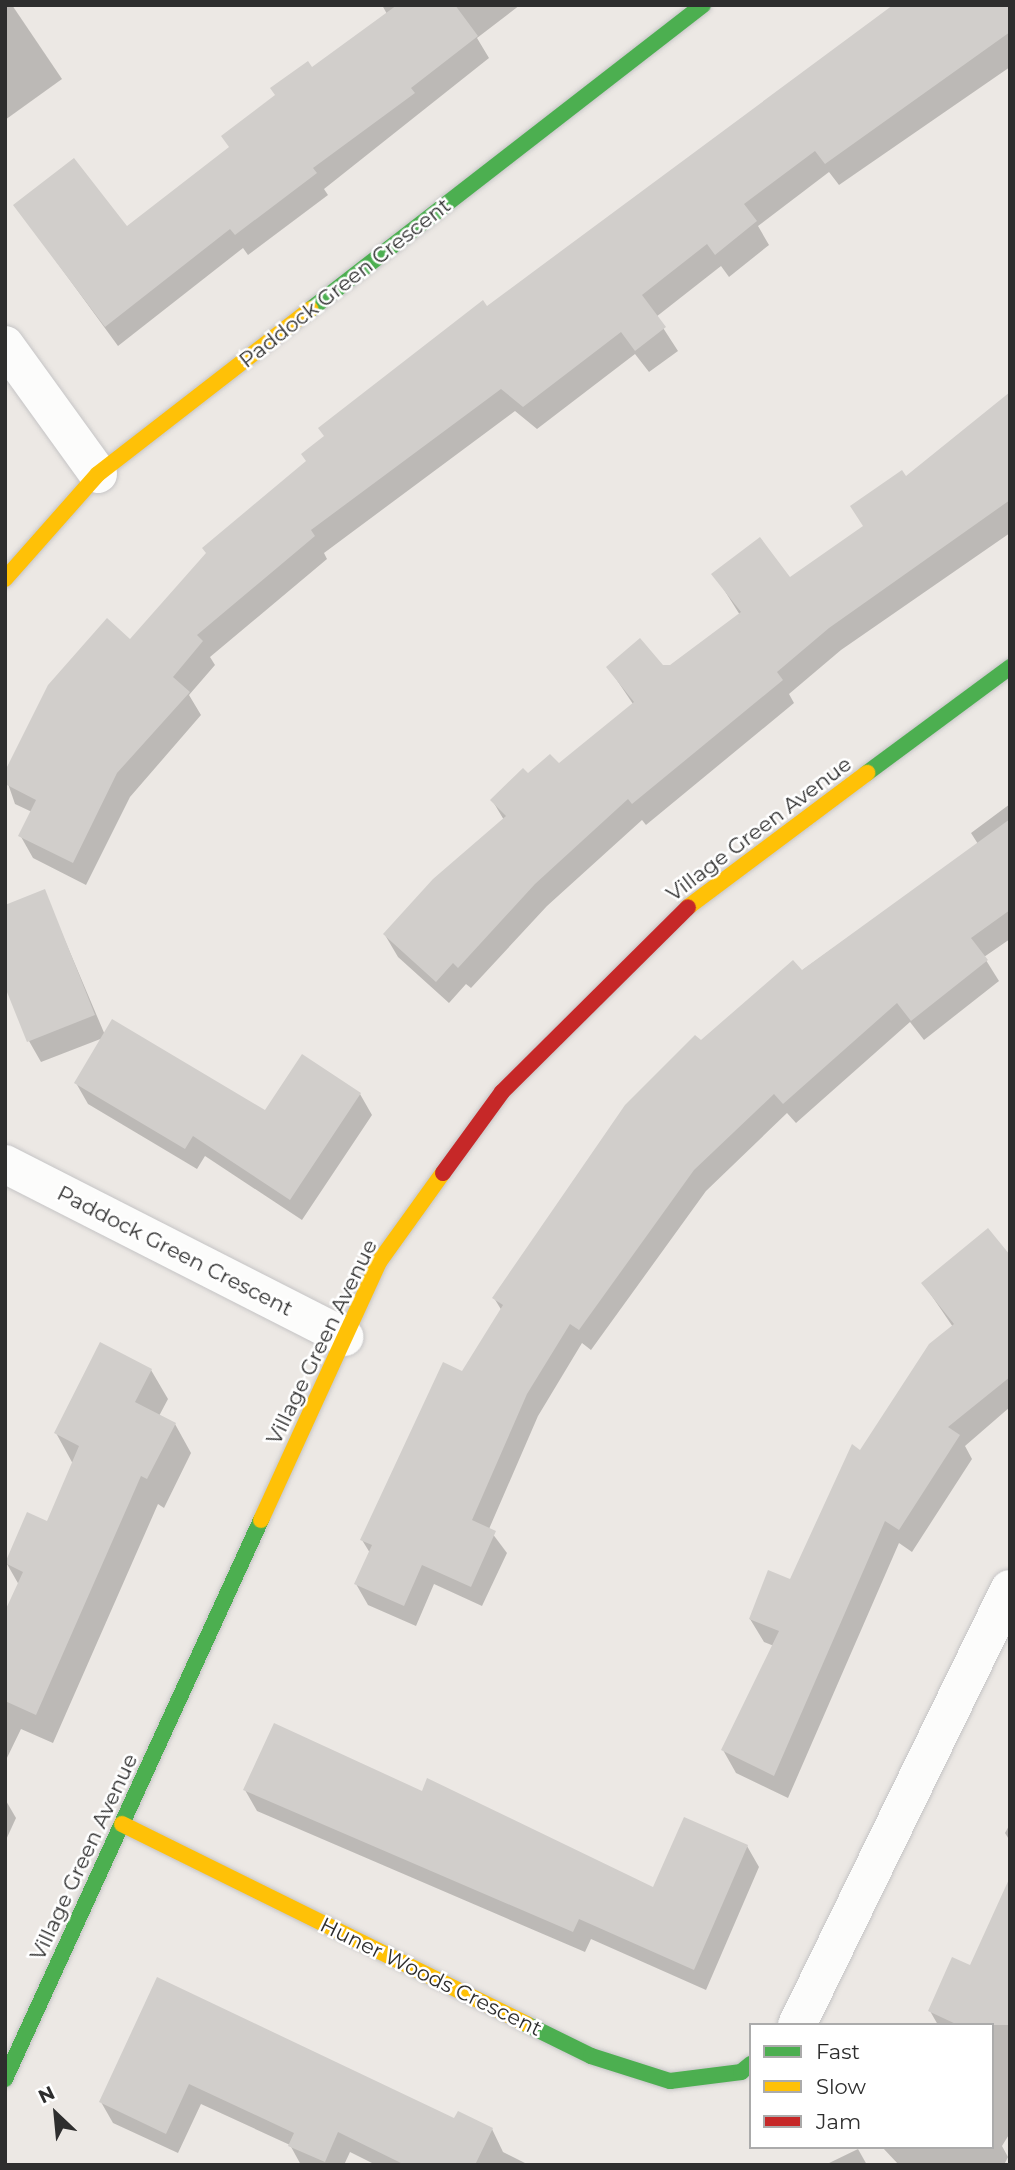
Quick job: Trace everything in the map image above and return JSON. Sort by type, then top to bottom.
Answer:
[{"type":"street","name":"Paddock Green Crescent","points":[[5,579],[98,474],[703,5]]},
{"type":"street","points":[[5,345],[98,474]]},
{"type":"street","name":"Village Green Avenue","points":[[5,2080],[379,1262],[512,1082],[690,905],[1010,667]]},
{"type":"street","name":"Paddock Green Crescent","points":[[5,1164],[344,1337]]},
{"type":"street","points":[[798,2023],[1010,1589]]},
{"type":"street","name":"Huner Woods Crescent","points":[[122,1825],[591,2056],[670,2081],[741,2072],[749,2066]]},
{"type":"building","points":[[397,5],[455,5],[478,36],[411,88],[415,93],[313,168],[317,173],[235,235],[230,229],[105,327],[13,205],[74,158],[127,226],[229,147],[221,136],[275,95],[270,88],[308,61],[312,67]]},
{"type":"building","points":[[893,5],[1010,5],[1010,32],[825,164],[815,151],[744,204],[757,221],[715,255],[707,244],[642,295],[666,327],[635,351],[621,332],[523,407],[501,389],[311,530],[315,536],[197,635],[203,641],[173,677],[190,692],[117,773],[73,863],[18,836],[36,800],[5,784],[5,771],[48,685],[107,618],[130,639],[206,553],[202,548],[306,461],[301,454],[324,436],[318,428],[483,300],[487,306]]},
{"type":"building","points":[[1010,392],[1010,500],[829,628],[777,672],[783,680],[632,804],[628,799],[535,884],[458,968],[453,963],[436,982],[383,934],[433,879],[506,816],[490,800],[523,768],[528,773],[550,754],[559,763],[634,702],[606,667],[640,638],[663,665],[670,665],[741,612],[711,574],[760,537],[790,577],[863,526],[850,506],[902,470],[906,476]]},
{"type":"building","points":[[1010,819],[1010,910],[971,938],[988,960],[911,1021],[897,1003],[783,1104],[774,1094],[694,1170],[579,1330],[570,1324],[527,1394],[472,1520],[496,1531],[471,1587],[422,1565],[404,1606],[354,1584],[372,1545],[360,1540],[443,1362],[462,1371],[503,1305],[492,1298],[625,1105],[695,1035],[701,1040],[793,960],[802,970]]},
{"type":"building","points":[[45,889],[95,1015],[27,1042],[5,987],[5,905]]},
{"type":"building","points":[[112,1019],[265,1110],[302,1054],[361,1093],[290,1200],[193,1136],[185,1149],[74,1083]]},
{"type":"building","points":[[988,1228],[1010,1255],[1010,1377],[948,1427],[960,1435],[899,1530],[885,1521],[774,1776],[721,1750],[779,1631],[749,1619],[768,1570],[790,1579],[852,1444],[860,1450],[929,1344],[954,1324],[921,1283]]},
{"type":"building","points":[[100,1342],[152,1369],[135,1402],[176,1423],[147,1479],[141,1476],[36,1715],[5,1701],[5,1611],[23,1572],[5,1563],[27,1512],[47,1521],[79,1446],[54,1433]]},
{"type":"building","points":[[274,1723],[422,1791],[427,1778],[653,1887],[684,1817],[748,1845],[694,1970],[579,1919],[573,1932],[243,1790]]},
{"type":"building","points":[[1010,1877],[1010,2025],[954,2023],[928,2011],[952,1957],[970,1965]]},
{"type":"building","points":[[157,1977],[454,2118],[458,2111],[493,2128],[475,2165],[405,2165],[338,2132],[325,2162],[288,2146],[294,2133],[189,2084],[166,2134],[99,2102]]},
{"type":"traffic: fast","points":[[311,309],[703,5]]},
{"type":"traffic: fast","points":[[867,773],[1010,667]]},
{"type":"traffic: fast","points":[[5,2079],[261,1520]]},
{"type":"traffic: fast","points":[[526,2024],[591,2056],[670,2081],[741,2072],[749,2066]]},
{"type":"traffic: slow","points":[[5,579],[98,474],[311,309]]},
{"type":"traffic: slow","points":[[688,907],[867,773]]},
{"type":"traffic: slow","points":[[261,1520],[379,1262],[443,1173]]},
{"type":"traffic: slow","points":[[122,1824],[526,2024]]},
{"type":"traffic: jam","points":[[443,1173],[502,1092],[688,907]]}]
